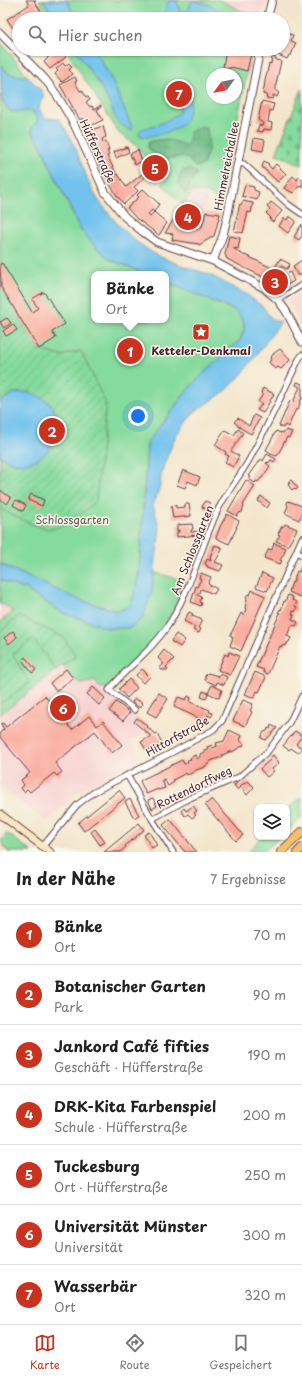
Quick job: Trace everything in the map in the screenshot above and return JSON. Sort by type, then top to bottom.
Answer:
[{"type":"main road","points":[[0,814],[50,852]]},
{"type":"main road","points":[[281,852],[302,832]]},
{"type":"main road","points":[[298,852],[302,848]]},
{"type":"street","points":[[268,12],[272,0]]},
{"type":"street","name":"Hüfferstraße","points":[[0,33],[12,45]]},
{"type":"street","name":"Hüfferstraße","points":[[22,56],[44,78],[57,95],[78,132],[102,186],[120,211],[138,229],[157,242],[213,261],[264,288],[278,300],[302,342]]},
{"type":"street","name":"Himmelreichallee","points":[[213,261],[223,235],[259,56]]},
{"type":"street","points":[[238,163],[244,164],[289,205],[302,214]]},
{"type":"street","points":[[278,300],[302,285]]},
{"type":"street","name":"Am Schlossgarten","points":[[135,710],[109,690],[150,649],[165,630],[179,606],[216,513],[260,439],[302,355]]},
{"type":"street","name":"Hittorfstraße","points":[[43,846],[77,805],[94,792],[213,730],[222,721],[302,538]]},
{"type":"street","points":[[296,552],[302,555]]},
{"type":"street","name":"Rottendorffweg","points":[[152,819],[190,798],[239,777],[268,751],[289,723],[302,696]]},
{"type":"street","name":"Rottendorffweg","points":[[127,775],[173,852]]},
{"type":"shaded area","points":[[220,0],[267,0],[262,12],[245,12]]},
{"type":"shaded area","points":[[192,191],[208,193],[206,211],[203,212],[200,221],[195,225],[187,225],[164,234]]},
{"type":"shaded area","points":[[302,293],[302,327],[288,301]]},
{"type":"shaded area","points":[[0,597],[70,636],[99,687],[152,728],[131,741],[141,759],[83,789],[47,822],[0,786]]},
{"type":"green space","points":[[39,0],[220,0],[243,12],[46,12]]},
{"type":"green space","points":[[0,42],[28,77],[9,74],[0,64]]},
{"type":"green space","points":[[70,56],[251,56],[242,97],[242,68],[206,68],[206,104],[241,104],[220,203],[208,193],[192,191],[183,205],[162,184],[168,176],[154,156],[147,161],[139,148],[119,133]]},
{"type":"green space","points":[[302,89],[302,165],[276,154]]},
{"type":"green space","name":"Schlossgarten","points":[[0,95],[1,101],[17,112],[33,111],[38,121],[32,128],[32,132],[40,144],[79,227],[93,244],[109,259],[139,271],[91,271],[91,323],[169,323],[169,283],[234,310],[244,323],[244,330],[240,340],[190,387],[148,441],[139,573],[132,602],[126,608],[118,611],[79,600],[0,564]]},
{"type":"green space","points":[[200,126],[207,128],[209,148],[203,165],[195,167],[188,159],[182,156],[167,159],[160,157],[148,148],[148,143],[157,140],[167,140],[186,145],[189,141],[189,133]]},
{"type":"green space","points":[[189,169],[197,173],[185,194],[180,185],[179,178],[182,171]]},
{"type":"green space","points":[[0,285],[39,349],[61,356],[81,351],[106,404],[96,501],[74,519],[55,528],[49,529],[39,527],[0,509]]},
{"type":"green space","points":[[153,572],[185,581],[170,616],[161,632],[139,659],[107,689],[99,687],[95,681],[81,684],[73,678],[63,665],[76,656],[20,616],[0,632],[0,622],[13,612],[3,604],[0,605],[0,580],[26,587],[99,625],[108,628],[129,628],[152,590]]},
{"type":"green space","points":[[19,616],[63,637],[76,656],[56,670],[33,639],[13,654],[29,683],[0,704],[0,632]]},
{"type":"green space","points":[[33,638],[56,670],[0,715],[0,704],[29,683],[13,654]]},
{"type":"green space","points":[[302,797],[302,817],[290,828],[290,807]]},
{"type":"green space","points":[[7,833],[32,852],[8,852],[1,841]]},
{"type":"green space","points":[[258,840],[277,840],[263,852],[248,852]]},
{"type":"water","points":[[43,0],[67,0],[73,12],[51,12]]},
{"type":"water","points":[[171,0],[177,1],[180,11],[186,12],[165,12],[166,4]]},
{"type":"water","points":[[191,1],[200,2],[214,7],[217,12],[186,12],[189,9]]},
{"type":"water","points":[[80,56],[98,56],[110,76],[132,130],[129,130],[119,123],[99,84]]},
{"type":"water","points":[[0,64],[9,74],[28,77],[40,89],[43,94],[43,98],[39,109],[44,118],[59,119],[72,140],[92,190],[99,201],[118,225],[138,243],[156,255],[208,274],[246,294],[263,307],[272,320],[281,322],[243,373],[227,390],[194,412],[176,435],[164,464],[160,486],[153,506],[160,528],[152,590],[143,618],[130,628],[108,628],[63,613],[29,592],[26,587],[23,589],[0,580],[0,564],[80,600],[117,611],[126,608],[132,602],[139,574],[148,441],[190,387],[240,340],[244,330],[244,323],[234,310],[169,283],[169,271],[139,271],[109,259],[93,244],[79,227],[40,144],[32,132],[32,128],[38,121],[33,111],[11,112],[7,108],[1,94]]},
{"type":"water","points":[[189,91],[189,110],[184,123],[174,130],[167,132],[147,137],[140,135],[139,132],[142,129],[162,123],[179,113],[180,109],[172,99]]},
{"type":"water","points":[[28,392],[46,400],[53,407],[58,432],[52,445],[42,456],[36,460],[23,464],[15,463],[0,456],[0,402],[13,393]]},
{"type":"building","points":[[26,0],[36,0],[34,1],[41,12],[18,12],[29,5]]},
{"type":"building","points":[[12,16],[12,26],[7,19]]},
{"type":"building","points":[[290,34],[293,35],[291,41],[296,43],[291,55]]},
{"type":"building","points":[[50,56],[66,57],[50,69],[44,62]]},
{"type":"building","points":[[225,56],[250,56],[247,71],[242,70],[242,68],[223,67]]},
{"type":"building","points":[[280,56],[288,56],[287,59]]},
{"type":"building","points":[[272,57],[281,61],[276,84],[276,91],[279,92],[277,97],[273,95],[273,99],[266,98],[267,95],[263,94],[266,75],[269,63],[271,64]]},
{"type":"building","points":[[63,63],[65,66],[69,63],[72,67],[69,70],[73,74],[62,82],[55,74],[58,71],[56,69]]},
{"type":"building","points":[[75,77],[77,81],[75,82],[80,91],[82,90],[86,97],[90,100],[86,102],[90,107],[92,106],[94,110],[101,105],[101,107],[97,110],[103,120],[90,126],[86,120],[84,122],[82,118],[80,120],[60,85]]},
{"type":"building","points":[[187,89],[189,91],[172,99],[170,97],[175,93]]},
{"type":"building","points":[[262,101],[274,104],[272,111],[270,110],[268,122],[272,123],[271,130],[264,129],[263,132],[257,131],[259,125],[262,126],[263,123],[258,120]]},
{"type":"building","points":[[103,126],[106,137],[102,139],[103,142],[106,141],[109,150],[107,151],[109,155],[107,156],[117,175],[118,174],[126,187],[147,170],[150,173],[134,187],[138,191],[124,204],[117,196],[107,179],[97,160],[86,132]]},
{"type":"building","points":[[254,138],[265,140],[263,151],[252,149]]},
{"type":"building","points":[[127,147],[129,152],[116,158],[114,152]]},
{"type":"building","points":[[138,150],[142,161],[135,165],[130,154]]},
{"type":"building","points":[[153,160],[155,163],[157,162],[163,170],[159,173],[161,175],[157,179],[148,167]]},
{"type":"building","points":[[264,161],[269,164],[268,165],[272,169],[276,164],[286,174],[278,182],[262,167]]},
{"type":"building","points":[[293,176],[297,180],[299,177],[302,179],[302,187],[300,185],[293,193],[284,188]]},
{"type":"building","points":[[245,185],[254,187],[254,190],[259,192],[257,200],[242,196]]},
{"type":"building","points":[[143,189],[159,204],[154,212],[167,223],[159,235],[136,218],[127,208],[139,197],[137,195]],"holes":[[[152,210],[154,212],[150,216],[148,214]]]},
{"type":"building","points":[[243,201],[253,203],[251,213],[248,212],[243,233],[234,231],[237,219],[236,217],[240,204],[242,204]]},
{"type":"building","points":[[271,202],[282,211],[273,222],[269,219],[271,218],[266,213],[270,209],[267,207]]},
{"type":"building","points":[[181,208],[188,213],[187,226],[197,229],[202,227],[206,212],[220,214],[214,236],[199,245],[172,240],[173,234],[165,233]]},
{"type":"building","points":[[289,216],[296,221],[288,233],[279,226],[284,218],[287,220]]},
{"type":"building","points":[[302,224],[302,237],[299,240],[294,237]]},
{"type":"building","points":[[229,236],[240,238],[238,249],[234,249],[245,256],[274,269],[280,259],[290,264],[287,269],[281,266],[278,272],[285,275],[290,272],[294,281],[283,287],[227,259],[225,254]]},
{"type":"building","points":[[302,260],[302,274],[298,276],[293,266]]},
{"type":"building","points":[[2,263],[32,312],[38,308],[32,299],[44,292],[65,324],[52,332],[56,338],[39,349],[1,287],[0,264]]},
{"type":"building","points":[[7,318],[11,323],[4,328],[0,322]]},
{"type":"building","points":[[13,324],[17,330],[6,336],[3,331]]},
{"type":"building","points":[[280,349],[290,360],[281,369],[278,367],[275,369],[269,362],[271,360],[270,358]]},
{"type":"building","points":[[297,382],[302,384],[302,399],[298,410],[296,409],[288,427],[285,425],[283,428],[279,426],[290,401],[293,402],[300,387],[296,385]]},
{"type":"building","points":[[263,388],[274,394],[263,413],[257,410],[262,404],[258,402],[263,394],[261,393]]},
{"type":"building","points":[[254,415],[260,418],[251,434],[234,422],[238,418],[249,426]]},
{"type":"building","points":[[238,429],[243,433],[231,451],[239,456],[233,467],[225,462],[229,456],[225,454],[226,452],[215,445],[225,430],[234,435]]},
{"type":"building","points":[[286,430],[292,432],[289,438],[287,437],[277,456],[270,454],[271,453],[266,450],[276,431],[284,433]]},
{"type":"building","points":[[267,454],[276,459],[274,462],[271,460],[266,463],[270,466],[262,478],[255,483],[249,479],[251,477],[249,476],[261,459],[263,461]]},
{"type":"building","points":[[183,470],[200,477],[197,485],[188,481],[185,488],[177,485]]},
{"type":"building","points":[[246,480],[255,486],[243,505],[242,512],[237,516],[228,511]]},
{"type":"building","points":[[291,480],[298,488],[296,490],[294,488],[292,490],[288,485],[290,483],[288,482]]},
{"type":"building","points":[[0,490],[11,498],[7,504],[0,499]]},
{"type":"building","points":[[31,494],[44,500],[42,506],[28,500]]},
{"type":"building","points":[[261,496],[270,503],[267,508],[258,501]]},
{"type":"building","points":[[16,500],[26,505],[23,511],[13,505]]},
{"type":"building","points":[[205,501],[210,503],[208,510],[202,507]]},
{"type":"building","points":[[288,501],[302,506],[302,514],[299,520],[285,513],[288,506]]},
{"type":"building","points":[[185,504],[189,504],[191,516],[173,518],[171,506],[176,505],[176,508],[185,507]]},
{"type":"building","points":[[227,514],[239,521],[229,544],[216,538]]},
{"type":"building","points":[[192,524],[193,529],[191,532],[199,531],[199,535],[177,537],[177,532],[179,532],[179,530],[177,531],[177,525]]},
{"type":"building","points":[[285,524],[297,529],[288,546],[276,541],[280,535],[278,534],[282,526],[283,527]]},
{"type":"building","points":[[274,543],[286,548],[280,560],[282,561],[280,564],[264,558],[269,549],[272,550]]},
{"type":"building","points":[[215,545],[223,548],[215,562],[223,565],[220,571],[207,567],[208,566],[205,564],[207,559],[211,561],[210,557]]},
{"type":"building","points":[[302,564],[302,592],[300,597],[289,592],[297,571],[299,572]]},
{"type":"building","points":[[201,573],[211,577],[208,584],[217,589],[214,594],[201,589],[200,593],[197,595],[202,597],[200,602],[202,603],[201,606],[191,602],[196,586],[197,587],[201,579],[199,578]]},
{"type":"building","points":[[262,573],[273,578],[267,591],[256,587]]},
{"type":"building","points":[[252,590],[265,596],[241,651],[230,646],[233,637],[231,634],[241,613],[244,615],[246,609],[246,597],[248,594],[250,595]]},
{"type":"building","points":[[288,595],[293,597],[292,600],[297,602],[295,612],[293,611],[292,614],[294,615],[292,619],[298,622],[296,626],[292,625],[287,636],[291,638],[286,646],[280,646],[268,674],[263,672],[264,670],[256,667],[280,613],[278,613]]},
{"type":"building","points":[[189,612],[193,614],[192,616],[202,620],[198,628],[201,629],[199,633],[193,630],[195,627],[184,621]]},
{"type":"building","points":[[13,631],[17,637],[9,644],[4,638]]},
{"type":"building","points":[[176,634],[185,640],[180,647],[171,641]]},
{"type":"building","points":[[164,650],[174,659],[166,667],[168,670],[162,670],[159,668],[164,664],[158,658]]},
{"type":"building","points":[[229,652],[239,656],[230,675],[218,670],[225,654],[228,656]]},
{"type":"building","points":[[25,657],[36,670],[32,673],[22,660]]},
{"type":"building","points":[[66,669],[73,678],[56,691],[50,683]]},
{"type":"building","points":[[142,669],[150,677],[143,683],[136,675]]},
{"type":"building","points":[[255,672],[266,677],[259,692],[257,691],[254,698],[245,694]]},
{"type":"building","points":[[208,673],[219,677],[220,674],[227,677],[224,685],[217,682],[216,685],[205,680],[205,676]]},
{"type":"building","points":[[129,679],[137,688],[127,698],[119,689]]},
{"type":"building","points":[[212,685],[222,690],[219,698],[208,693]]},
{"type":"building","points":[[93,687],[105,698],[99,705],[87,694]]},
{"type":"building","points":[[203,691],[208,693],[206,699],[201,697]]},
{"type":"building","points":[[159,693],[168,699],[156,717],[147,712]]},
{"type":"building","points":[[45,696],[72,730],[89,716],[97,726],[103,721],[122,745],[112,753],[95,731],[55,763],[62,772],[57,776],[54,773],[30,792],[27,789],[24,792],[21,788],[24,785],[21,780],[30,773],[0,737],[0,733],[4,729],[1,724],[3,723],[6,727]]},
{"type":"building","points":[[188,696],[191,698],[190,702],[210,710],[209,712],[213,713],[211,717],[208,715],[205,721],[174,707],[178,697],[186,700]]},
{"type":"building","points":[[135,699],[143,703],[140,708],[132,702]]},
{"type":"building","points":[[243,700],[253,704],[250,711],[252,712],[245,726],[233,721]]},
{"type":"building","points":[[116,702],[130,712],[123,721],[109,711]]},
{"type":"building","points":[[137,718],[148,726],[147,727],[155,734],[157,733],[162,743],[147,751],[141,742],[151,736],[134,722]]},
{"type":"building","points":[[271,725],[277,728],[266,740],[261,738],[268,728],[270,729]]},
{"type":"building","points":[[229,730],[242,736],[240,740],[244,745],[209,762],[209,764],[205,767],[187,775],[186,773],[173,780],[174,782],[168,786],[164,779],[162,780],[165,788],[146,794],[140,781],[182,760],[184,764],[195,755],[197,759],[200,757],[200,754],[204,752],[204,750],[208,749],[207,747],[212,745],[213,748],[217,746],[216,743],[224,741]]},
{"type":"building","points":[[295,731],[302,736],[296,744],[302,748],[298,753],[291,748],[289,750],[283,746]]},
{"type":"building","points":[[273,755],[279,763],[272,769],[274,771],[267,777],[260,769],[271,759],[270,758]]},
{"type":"building","points":[[248,781],[254,787],[247,795],[241,787],[238,790],[234,785],[237,783],[240,786]]},
{"type":"building","points":[[119,790],[125,798],[84,831],[78,823]]},
{"type":"building","points":[[153,798],[157,806],[152,809],[148,800]]},
{"type":"building","points":[[130,799],[139,815],[134,818],[125,802]]},
{"type":"building","points":[[212,799],[243,835],[236,841],[205,805]]},
{"type":"building","points":[[193,806],[197,811],[194,813],[196,815],[192,818],[188,814],[185,816],[181,811],[184,808],[186,811]]},
{"type":"building","points":[[170,819],[196,852],[185,852],[163,825]]},
{"type":"building","points":[[139,823],[144,830],[120,852],[104,852]]},
{"type":"building","points":[[95,829],[105,842],[100,845],[91,832]]},
{"type":"building","points":[[149,832],[157,845],[152,848],[144,835]]},
{"type":"place","name":"Wasserbär","points":[[179,94]]},
{"type":"place","name":"Tuckesburg","points":[[155,168]]},
{"type":"place","name":"DRK-Kita Farbenspiel","points":[[188,217]]},
{"type":"place","name":"Jankord Café fifties","points":[[275,282]]},
{"type":"place","name":"Ketteler-Denkmal","points":[[201,332]]},
{"type":"place","name":"Bänke","points":[[130,351]]},
{"type":"place","name":"Botanischer Garten","points":[[52,431]]},
{"type":"place","name":"Universität Münster","points":[[63,708]]}]
